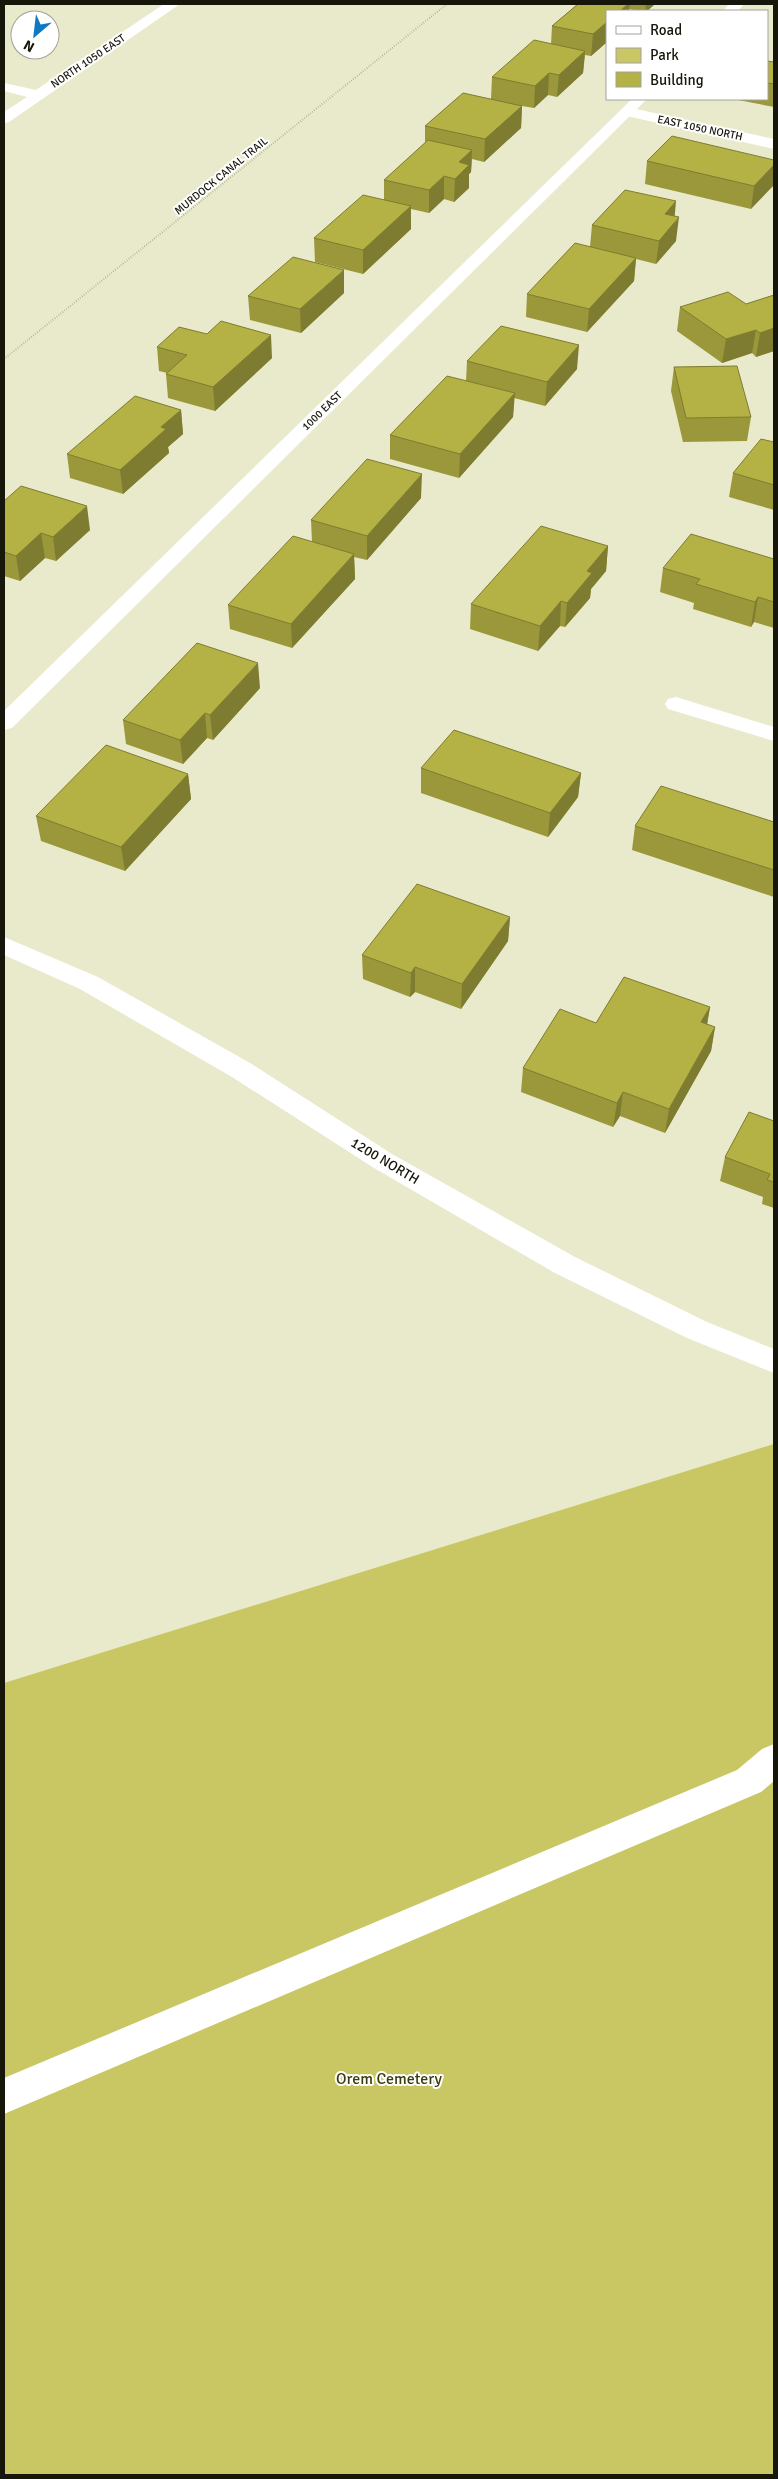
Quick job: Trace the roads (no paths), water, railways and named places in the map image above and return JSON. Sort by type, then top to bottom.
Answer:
[{"type":"street","name":"NORTH 1050 EAST","points":[[4,119],[173,4]]},
{"type":"street","points":[[4,87],[38,95]]},
{"type":"street","name":"1000 EAST","points":[[4,723],[639,100]]},
{"type":"street","name":"EAST 1050 NORTH","points":[[627,112],[774,144]]},
{"type":"street","points":[[676,704],[774,734]]},
{"type":"street","name":"1200 NORTH","points":[[4,945],[89,983],[241,1070],[383,1161],[565,1265],[697,1330],[774,1361]]},
{"type":"street","points":[[4,2096],[749,1781],[774,1760]]},
{"type":"park label","name":"Orem Cemetery","points":[[389,2079]]}]
